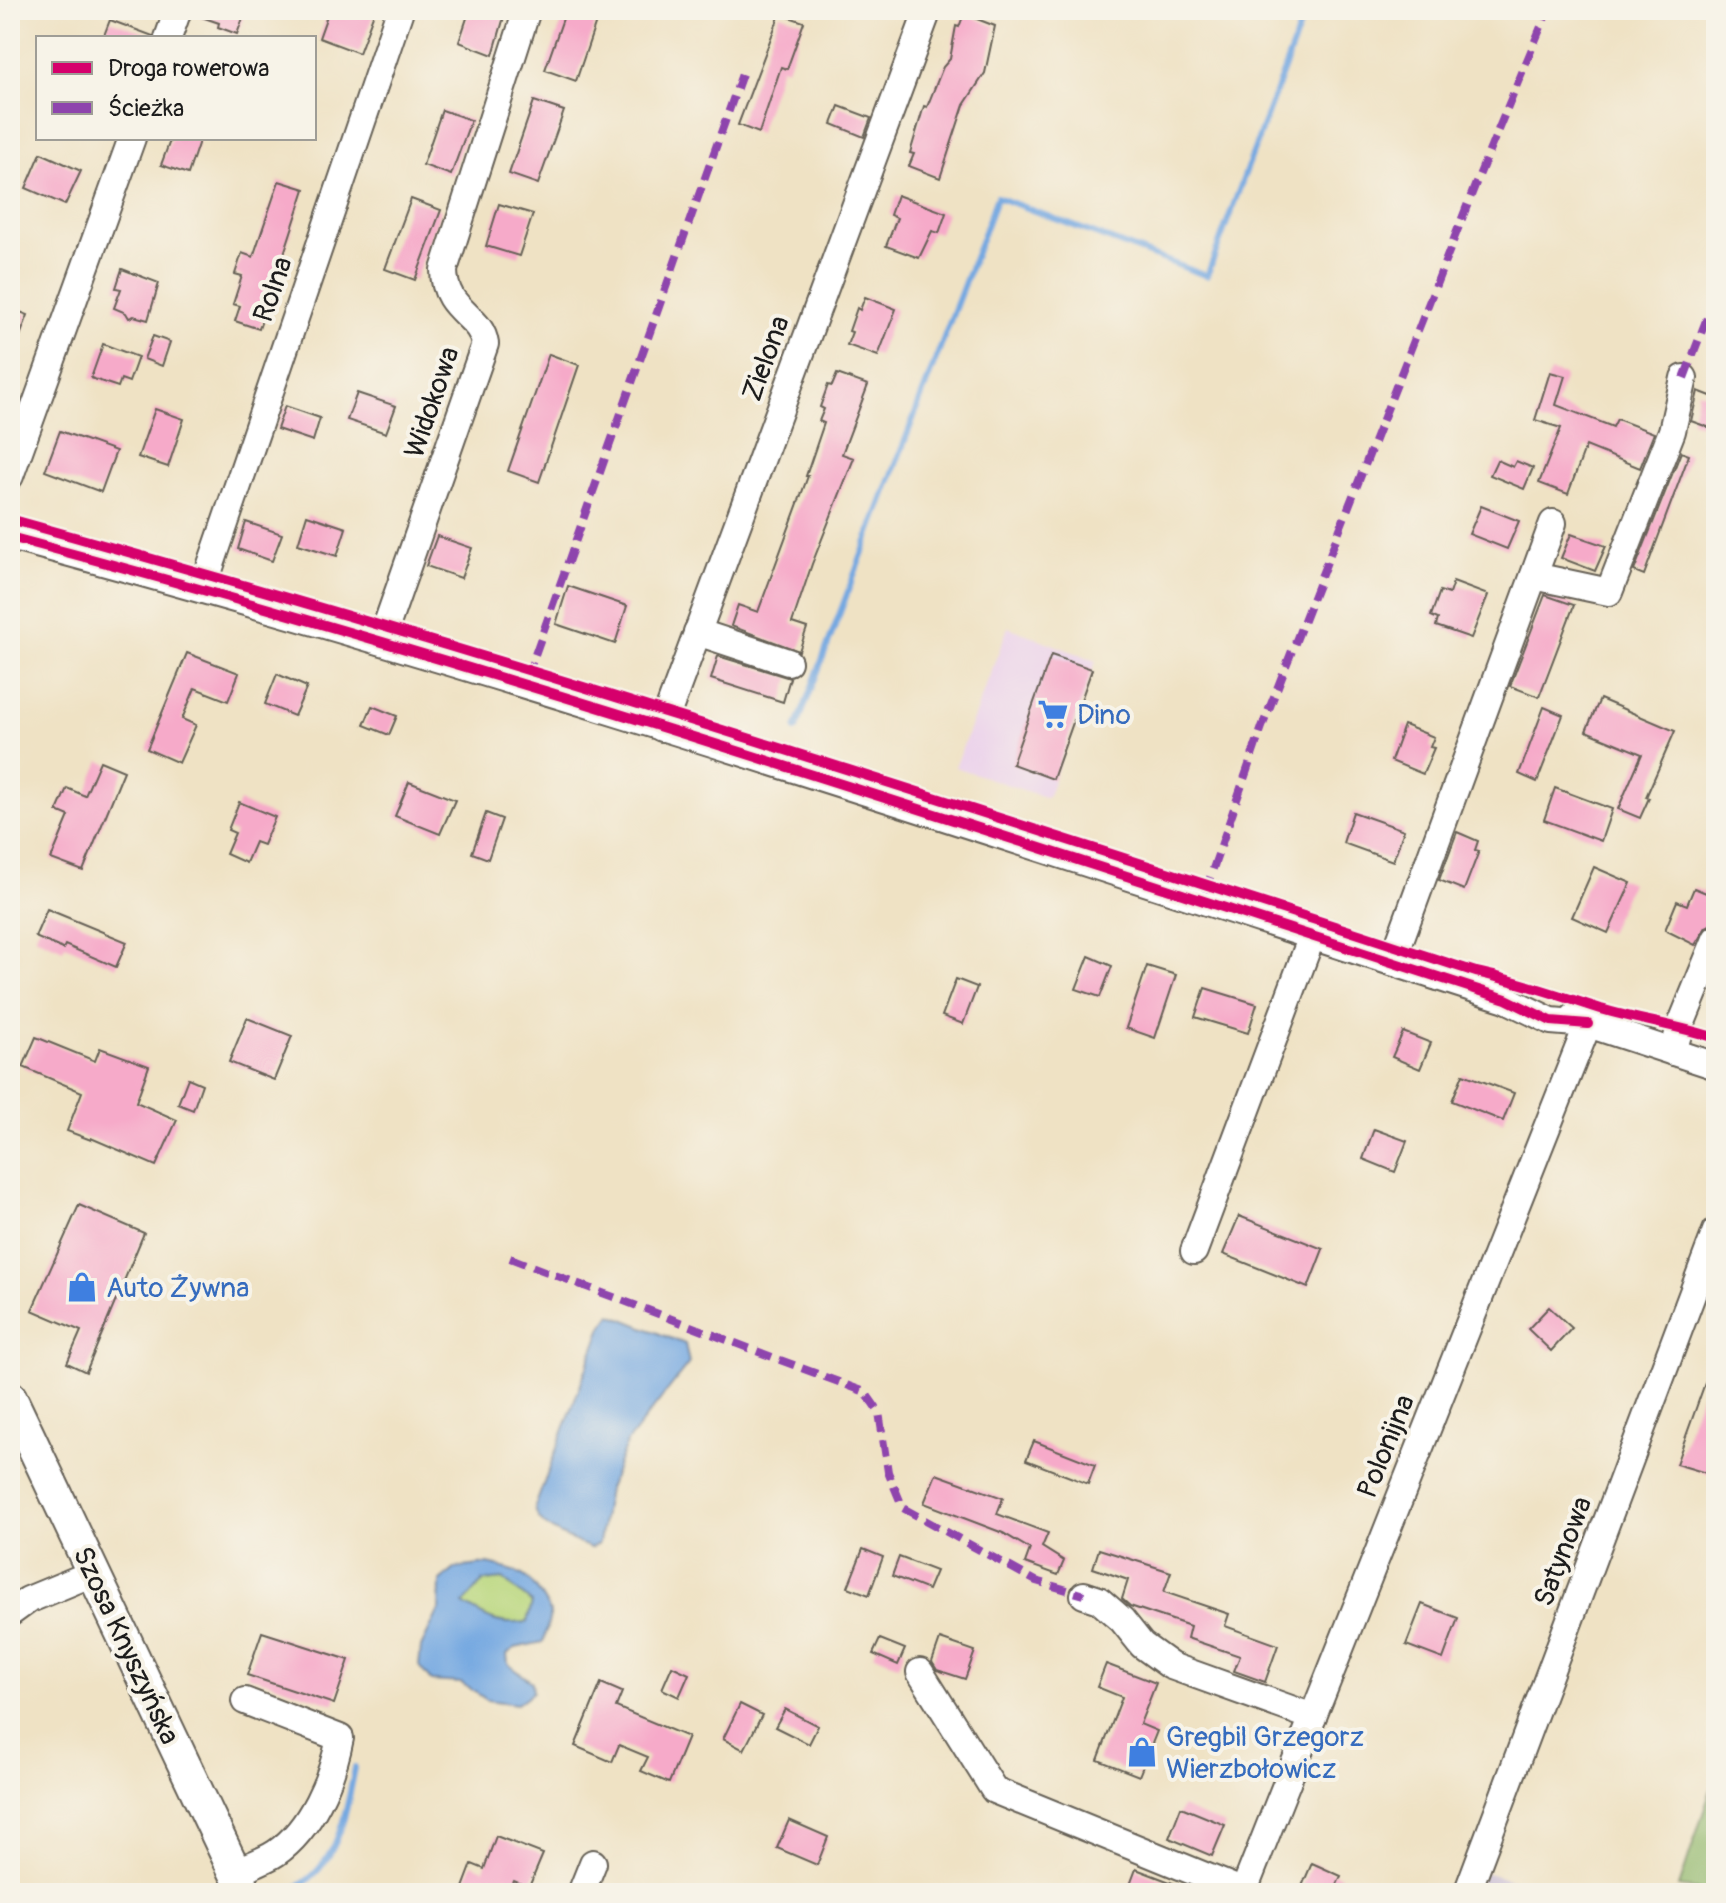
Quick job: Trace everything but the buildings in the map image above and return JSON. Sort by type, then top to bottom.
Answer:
[{"type":"main road","name":"Szosa Knyszyńska","points":[[10,1397],[240,1882]]},
{"type":"street","points":[[169,36],[178,10]]},
{"type":"street","name":"Rolna","points":[[203,588],[400,10]]},
{"type":"street","name":"Widokowa","points":[[381,641],[485,344],[484,334],[447,293],[444,270],[527,10]]},
{"type":"street","name":"Zielona","points":[[662,728],[928,10]]},
{"type":"street","points":[[10,476],[131,140]]},
{"type":"street","points":[[1534,576],[1609,592],[1672,431],[1684,378]]},
{"type":"street","points":[[1392,962],[1553,523]]},
{"type":"street","points":[[10,537],[203,588],[662,728],[1506,999],[1551,1021],[1588,1024],[1716,1066]]},
{"type":"street","points":[[697,632],[788,662]]},
{"type":"street","points":[[1194,1251],[1312,936]]},
{"type":"street","points":[[1673,1052],[1716,939]]},
{"type":"street","name":"Polonijna","points":[[1244,1893],[1588,1024]]},
{"type":"street","name":"Satynowa","points":[[1467,1893],[1716,1231]]},
{"type":"street","points":[[10,1613],[28,1600],[93,1573]]},
{"type":"street","points":[[1084,1595],[1099,1600],[1122,1620],[1142,1645],[1171,1666],[1313,1717]]},
{"type":"street","points":[[920,1672],[994,1790],[1244,1893]]},
{"type":"street","points":[[240,1882],[276,1854],[302,1828],[336,1760],[340,1738],[245,1701]]},
{"type":"street","points":[[581,1893],[593,1863]]},
{"type":"shaded area","points":[[1008,627],[1096,661],[1047,798],[955,767]]},
{"type":"shaded area","points":[[1484,1872],[1552,1893],[1477,1893]]},
{"type":"green space","points":[[503,1579],[532,1603],[527,1622],[493,1620],[463,1604],[483,1581]]},
{"type":"green space","points":[[1716,1774],[1716,1893],[1679,1887]]},
{"type":"water","points":[[611,1314],[685,1344],[689,1363],[627,1442],[608,1489],[599,1543],[590,1548],[549,1528],[537,1515],[535,1507],[602,1327]]},
{"type":"water","points":[[488,1564],[521,1574],[532,1584],[551,1613],[543,1642],[515,1648],[507,1654],[508,1664],[532,1682],[533,1692],[517,1704],[487,1700],[461,1683],[431,1681],[419,1666],[421,1647],[439,1610],[440,1581],[456,1568]],"holes":[[[503,1579],[532,1603],[527,1622],[517,1623],[493,1620],[463,1604],[483,1581]]]},
{"type":"waterway","points":[[796,729],[997,197],[1207,276],[1306,10]]},
{"type":"waterway","points":[[285,1893],[303,1884],[328,1857],[342,1823],[355,1768]]},
{"type":"marked path","points":[[1205,892],[1262,727],[1476,183],[1548,10]]},
{"type":"marked path","points":[[527,677],[742,74]]},
{"type":"marked path","points":[[1684,378],[1710,310],[1716,305]]},
{"type":"marked path","points":[[510,1258],[865,1392],[879,1412],[888,1472],[903,1508],[1036,1581],[1084,1595]]},
{"type":"cycle path","points":[[10,519],[562,680],[1476,972],[1601,1009],[1716,1038]]},
{"type":"cycle path","points":[[10,537],[386,643],[574,700],[1506,999],[1551,1021],[1588,1024]]},
{"type":"place","name":"Dino","points":[[1053,714]]},
{"type":"place","name":"Auto Żywna","points":[[82,1287]]},
{"type":"place","name":"Gregbil Grzegorz Wierzbołowicz","points":[[1142,1752]]}]
